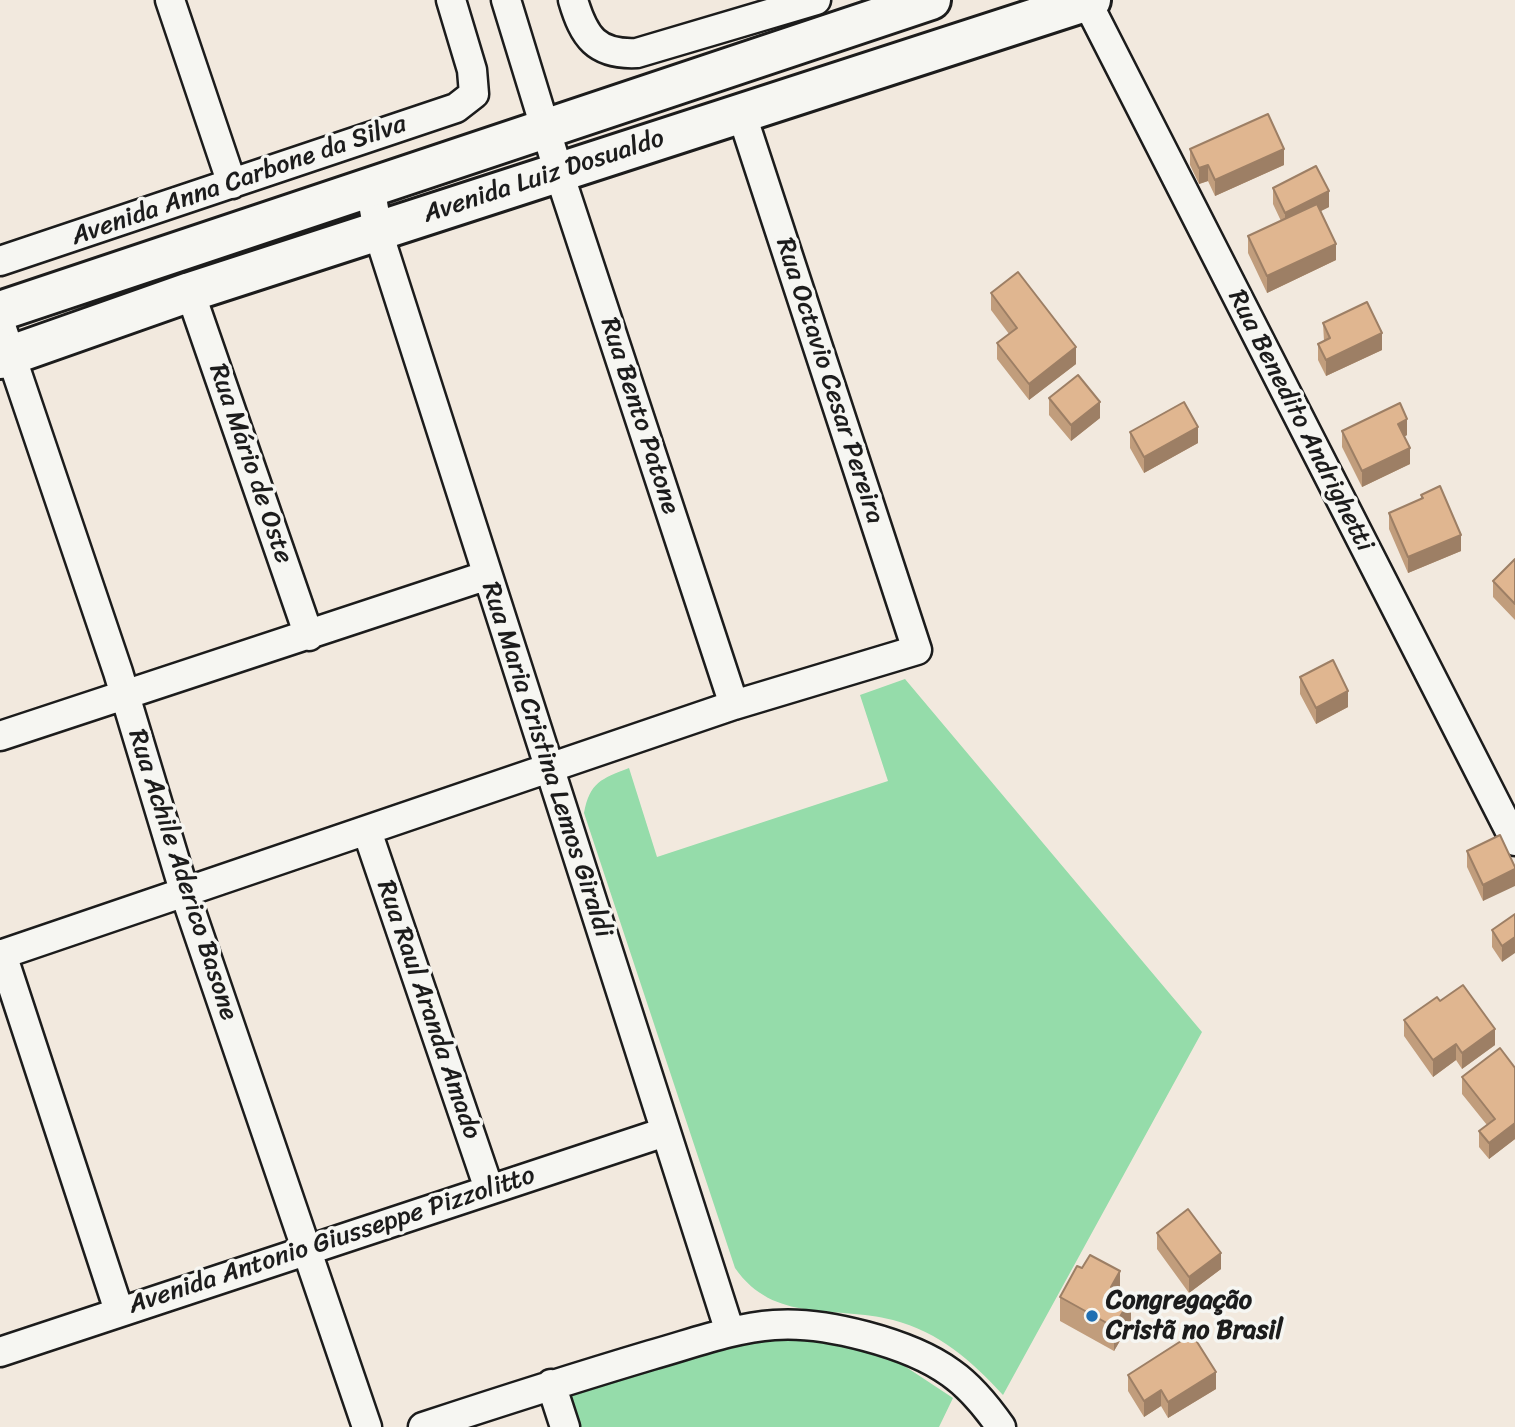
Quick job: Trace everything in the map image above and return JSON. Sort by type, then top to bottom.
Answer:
[{"type":"street","points":[[170,0],[232,184]]},
{"type":"street","name":"Avenida Anna Carbone da Silva","points":[[0,261],[456,108],[474,93],[472,70],[451,0]]},
{"type":"street","name":"Rua Bento Patone","points":[[506,0],[559,173],[734,705]]},
{"type":"street","points":[[573,0],[581,26],[591,40],[620,54],[637,53],[817,0]]},
{"type":"street","name":"Avenida Luiz Dosualdo","points":[[0,312],[545,127],[931,0]]},
{"type":"street","name":"Avenida Luiz Dosualdo","points":[[4,346],[190,292],[378,232],[741,111],[1087,0]]},
{"type":"street","name":"Rua Benedito Andrighetti","points":[[1087,0],[1515,841]]},
{"type":"street","name":"Rua Octavio Cesar Pereira","points":[[734,705],[917,650],[741,111]]},
{"type":"street","name":"Rua Maria Cristina Lemos Giraldi","points":[[370,186],[378,232],[485,576],[550,768],[730,1332]]},
{"type":"street","name":"Rua Mário de Oste","points":[[190,292],[309,636]]},
{"type":"street","name":"Rua Achile Aderico Basone","points":[[4,346],[125,696],[186,894],[367,1427]]},
{"type":"street","points":[[0,736],[485,576]]},
{"type":"street","points":[[119,1311],[1,954],[186,894],[734,705]]},
{"type":"street","name":"Rua Raul Aranda Amado","points":[[367,831],[489,1189]]},
{"type":"street","name":"Avenida Antonio Giusseppe Pizzolitto","points":[[0,1352],[665,1132]]},
{"type":"street","points":[[423,1427],[551,1384],[730,1332],[775,1325],[822,1327],[911,1352],[950,1372],[974,1393],[1001,1427]]},
{"type":"street","points":[[551,1384],[565,1427]]},
{"type":"green space","points":[[905,679],[1202,1032],[1003,1395],[967,1359],[925,1332],[893,1320],[787,1305],[768,1298],[751,1286],[735,1268],[584,813],[590,794],[598,783],[629,768],[657,857],[888,781],[860,695]]},
{"type":"green space","points":[[795,1337],[854,1347],[903,1365],[953,1398],[939,1427],[578,1427],[565,1391],[752,1338]]},
{"type":"building","points":[[1268,114],[1284,149],[1215,180],[1208,165],[1199,168],[1190,149]]},
{"type":"building","points":[[1316,166],[1329,191],[1285,213],[1273,188]]},
{"type":"building","points":[[1317,204],[1336,244],[1267,276],[1248,236]]},
{"type":"building","points":[[1018,272],[1076,347],[1029,384],[997,343],[1017,328],[991,293]]},
{"type":"building","points":[[1367,302],[1382,333],[1326,360],[1318,344],[1330,338],[1323,323]]},
{"type":"building","points":[[1078,375],[1100,402],[1071,425],[1049,398]]},
{"type":"building","points":[[1184,402],[1198,427],[1144,457],[1130,432]]},
{"type":"building","points":[[1400,403],[1407,419],[1398,424],[1410,448],[1362,471],[1342,431]]},
{"type":"building","points":[[1440,486],[1461,535],[1408,557],[1389,513],[1423,498],[1421,495]]},
{"type":"building","points":[[1515,559],[1515,604],[1493,581]]},
{"type":"building","points":[[1333,660],[1348,691],[1316,708],[1300,677]]},
{"type":"building","points":[[1500,835],[1515,869],[1483,885],[1467,851]]},
{"type":"building","points":[[1515,914],[1515,937],[1502,946],[1492,930]]},
{"type":"building","points":[[1463,985],[1495,1029],[1462,1053],[1456,1044],[1433,1060],[1404,1020],[1437,997],[1440,1001]]},
{"type":"building","points":[[1500,1048],[1515,1068],[1515,1123],[1489,1143],[1479,1131],[1495,1119],[1462,1077]]},
{"type":"building","points":[[1188,1209],[1221,1253],[1189,1277],[1157,1233]]},
{"type":"building","points":[[1090,1255],[1120,1271],[1111,1287],[1131,1298],[1114,1327],[1060,1297],[1077,1266],[1082,1268]]},
{"type":"building","points":[[1192,1334],[1216,1372],[1168,1402],[1161,1390],[1144,1401],[1128,1375]]},
{"type":"place","name":"Congregação Cristã no Brasil","points":[[1092,1316]]}]
